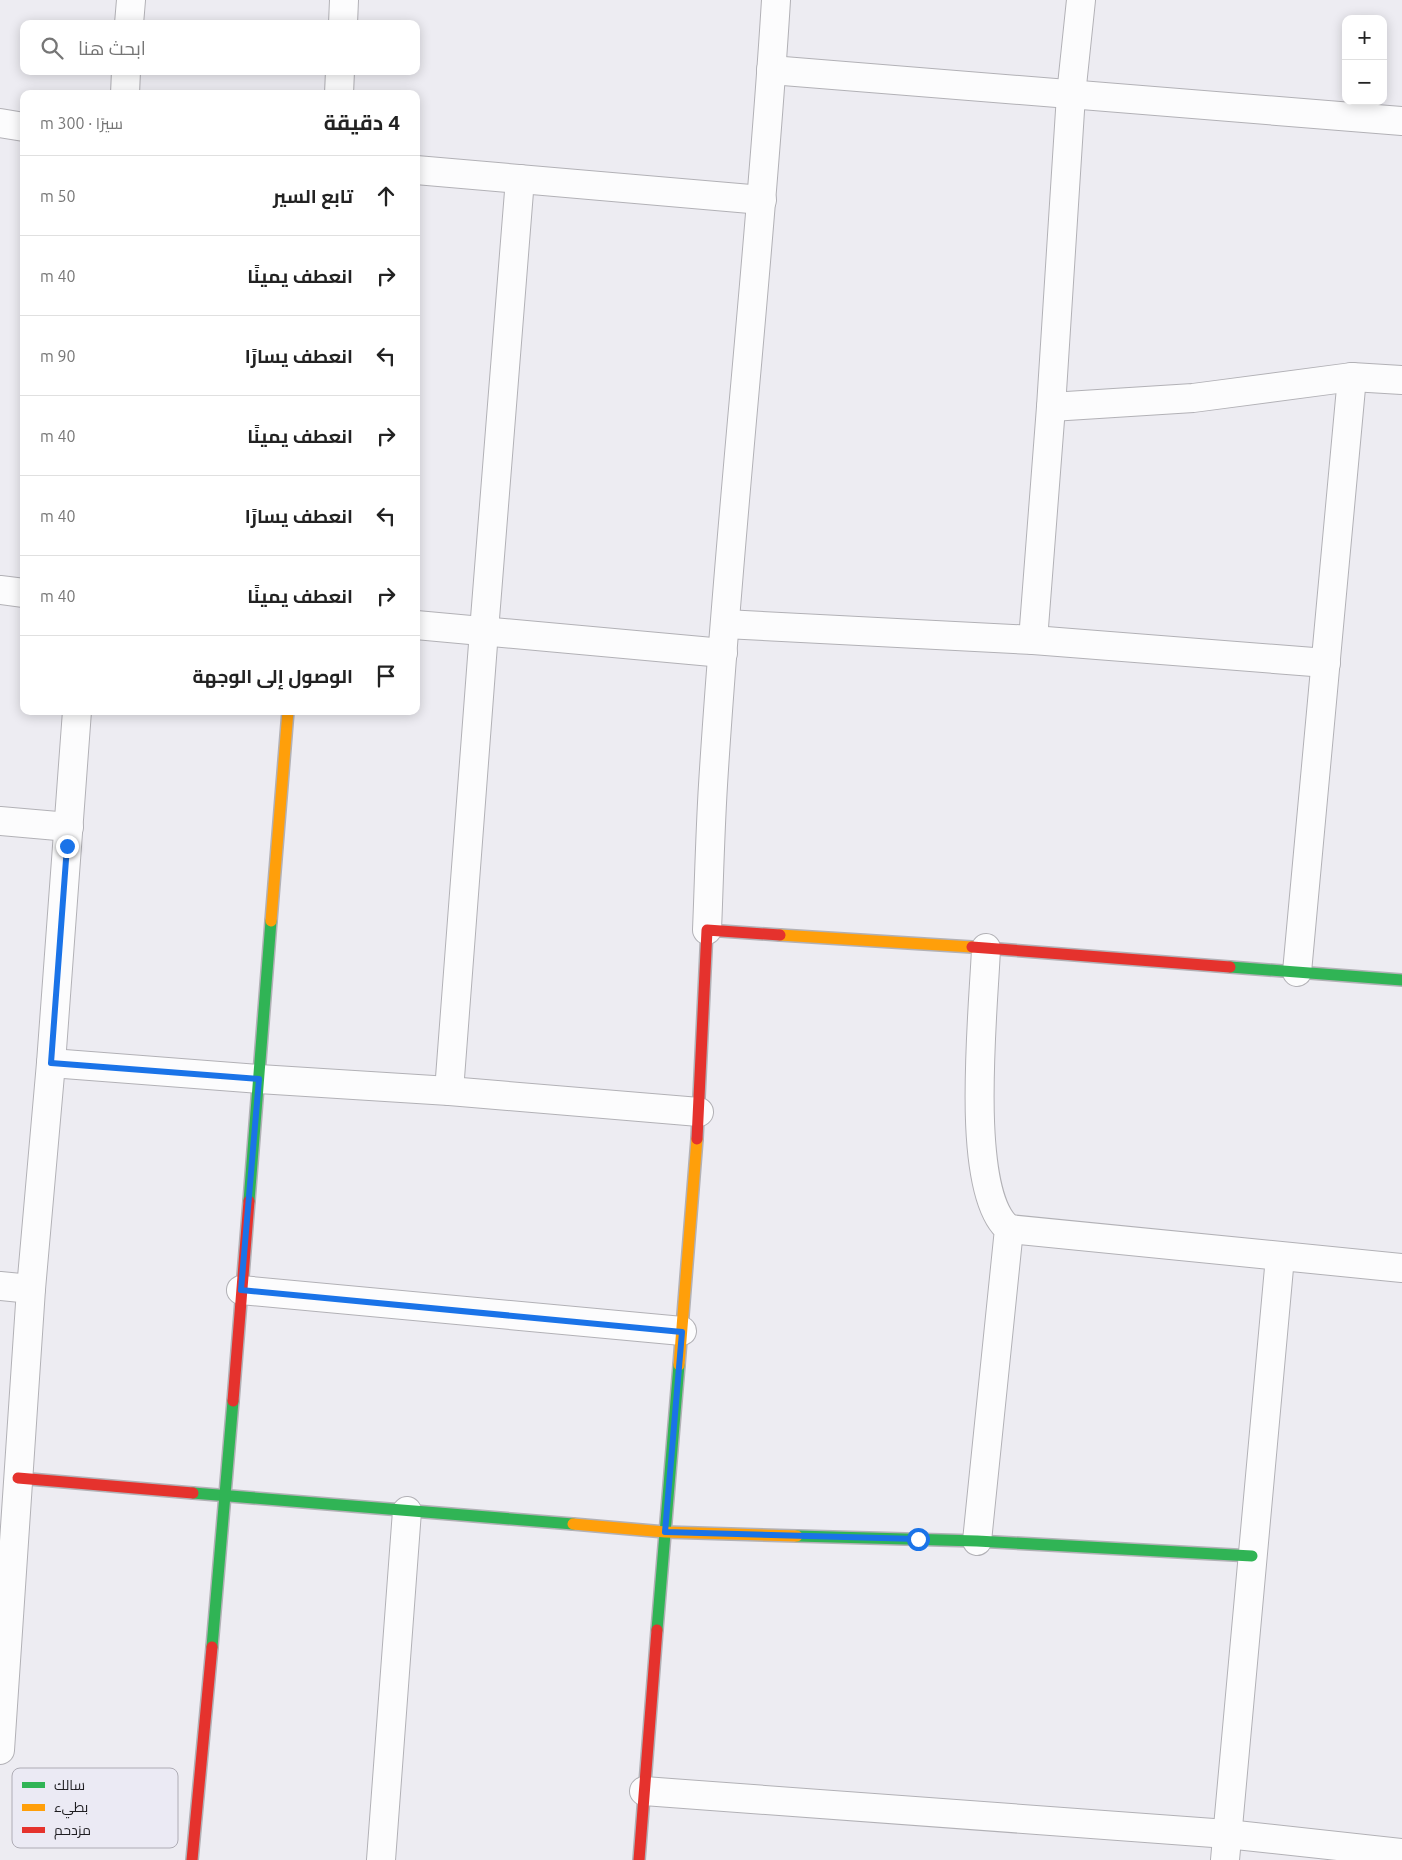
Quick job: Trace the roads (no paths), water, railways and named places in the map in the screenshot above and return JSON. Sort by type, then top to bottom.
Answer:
[{"type":"street","points":[[129,20],[131,0]]},
{"type":"street","points":[[343,20],[344,0]]},
{"type":"street","points":[[639,1860],[699,1112],[713,786],[725,624],[762,200],[776,0]]},
{"type":"street","points":[[1033,640],[1051,407],[1070,95],[1081,0]]},
{"type":"street","points":[[771,70],[1402,121]]},
{"type":"street","points":[[125,90],[126,75]]},
{"type":"street","points":[[339,90],[340,75]]},
{"type":"street","points":[[0,123],[20,126]]},
{"type":"street","points":[[420,170],[762,200]]},
{"type":"street","points":[[450,1090],[520,179]]},
{"type":"street","points":[[1051,407],[1193,398],[1352,377],[1402,380]]},
{"type":"street","points":[[1297,972],[1352,377]]},
{"type":"street","points":[[0,590],[20,592]]},
{"type":"street","points":[[725,624],[1033,640],[1326,663]]},
{"type":"street","points":[[420,625],[723,654]]},
{"type":"street","points":[[0,1750],[31,1289],[51,1063],[77,715]]},
{"type":"street","points":[[192,1860],[226,1495],[288,715]]},
{"type":"street","points":[[0,821],[69,827]]},
{"type":"street","points":[[707,930],[986,948],[1402,980]]},
{"type":"street","points":[[986,948],[980,1078],[982,1157],[984,1174],[997,1216],[1009,1229],[1402,1268]]},
{"type":"street","points":[[51,1063],[259,1079],[450,1090],[699,1112]]},
{"type":"street","points":[[977,1541],[1009,1229]]},
{"type":"street","points":[[1226,1847],[1280,1257]]},
{"type":"street","points":[[0,1286],[31,1289]]},
{"type":"street","points":[[241,1290],[682,1332]]},
{"type":"street","points":[[18,1478],[665,1532],[977,1541],[1252,1556]]},
{"type":"street","points":[[381,1860],[407,1511]]},
{"type":"street","points":[[644,1791],[1226,1847],[1402,1853]]}]
